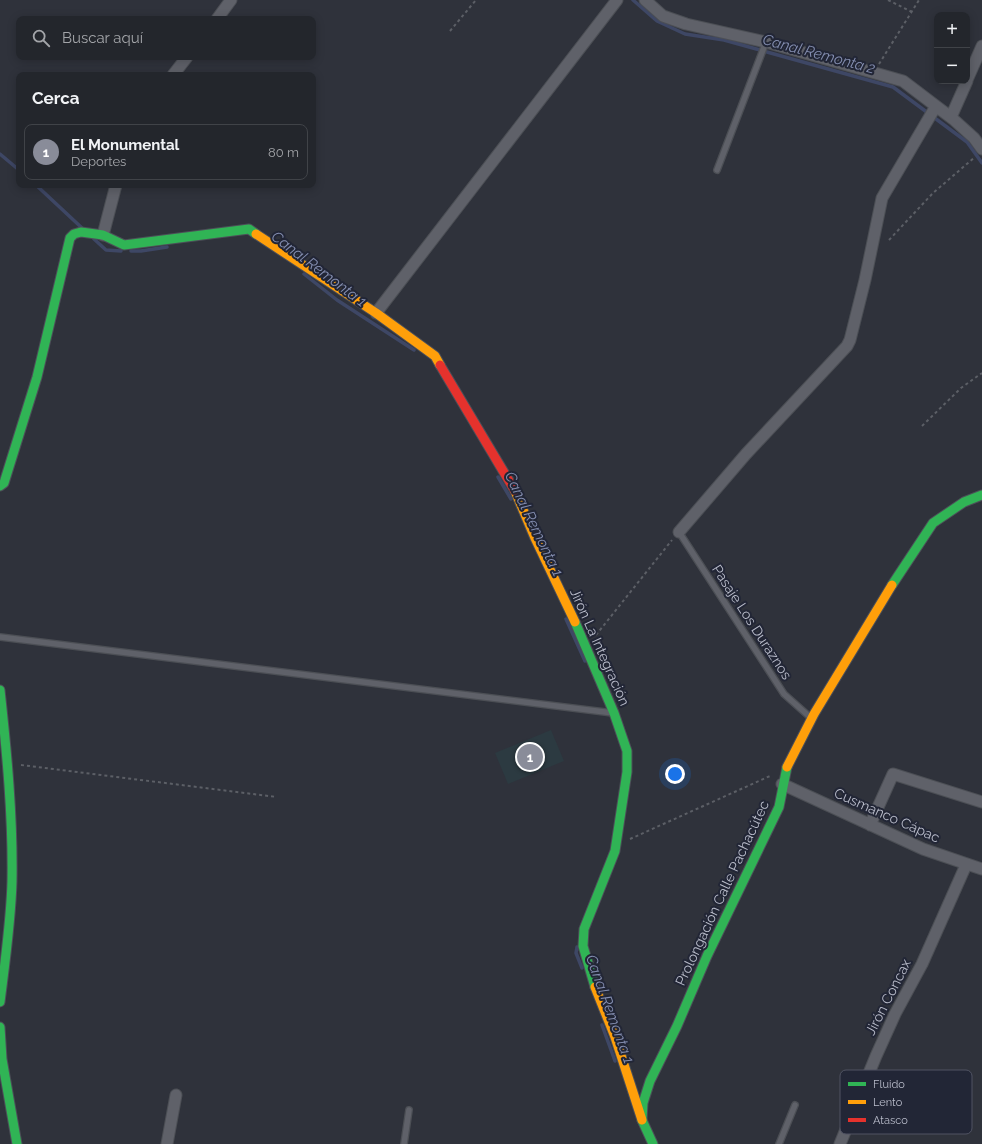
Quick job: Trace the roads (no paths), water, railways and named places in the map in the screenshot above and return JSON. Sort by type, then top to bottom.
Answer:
[{"type":"street","points":[[219,16],[231,0]]},
{"type":"street","points":[[376,313],[617,0]]},
{"type":"street","points":[[644,0],[662,16],[686,24],[766,42],[903,81],[951,117],[974,138],[979,152]]},
{"type":"street","points":[[970,74],[982,46]]},
{"type":"street","points":[[175,72],[185,60]]},
{"type":"street","points":[[951,117],[966,84]]},
{"type":"street","points":[[679,532],[746,454],[847,346],[850,340],[865,280],[882,198],[936,106]]},
{"type":"street","points":[[103,235],[115,188]]},
{"type":"street","name":"Jirón La Integración","points":[[0,486],[4,483],[37,377],[70,238],[74,234],[81,232],[103,235],[124,244],[249,229],[376,313],[435,356],[514,491],[534,538],[587,647],[614,713],[627,751],[627,772],[616,845],[584,929],[584,946],[596,990],[616,1037],[642,1120]]},
{"type":"street","name":"Prolongación Calle Pachacútec","points":[[642,1120],[643,1103],[650,1082],[707,956],[779,807],[785,770],[812,719],[859,637],[909,557],[933,523],[964,502],[982,495]]},
{"type":"street","points":[[0,690],[8,763],[12,866],[7,937],[0,1002]]},
{"type":"street","points":[[870,826],[893,774],[982,802]]},
{"type":"street","name":"Cusmanco Cápac","points":[[782,784],[870,826],[923,849],[966,865],[982,869]]},
{"type":"street","name":"Jirón Concax","points":[[870,1070],[895,1014],[922,964],[966,865]]},
{"type":"street","points":[[0,1027],[2,1059],[17,1144]]},
{"type":"street","points":[[167,1144],[176,1096]]},
{"type":"street","points":[[642,1120],[653,1144]]},
{"type":"street","name":"Jirón Concax","points":[[840,1144],[844,1134]]},
{"type":"lane","points":[[716,170],[766,42]]},
{"type":"lane","name":"Pasaje Los Duraznos","points":[[679,532],[784,694],[812,719]]},
{"type":"lane","points":[[0,637],[614,713]]},
{"type":"lane","points":[[779,1144],[795,1105]]},
{"type":"lane","points":[[404,1144],[409,1110]]},
{"type":"waterway","name":"Canal Remonta 2","points":[[633,0],[657,21],[685,34],[724,40],[893,87],[967,142],[982,163]]},
{"type":"waterway","name":"Canal Remonta 1","points":[[0,154],[16,167]]},
{"type":"waterway","name":"Canal Remonta 1","points":[[39,188],[82,228]]},
{"type":"waterway","name":"Canal Remonta 1","points":[[94,239],[106,250],[121,251]]},
{"type":"waterway","name":"Canal Remonta 1","points":[[131,251],[167,247]]},
{"type":"waterway","name":"Canal Remonta 1","points":[[304,274],[337,300],[414,350]]},
{"type":"waterway","name":"Canal Remonta 1","points":[[498,477],[511,499]]},
{"type":"waterway","name":"Canal Remonta 1","points":[[566,619],[585,661]]},
{"type":"waterway","name":"Canal Remonta 1","points":[[577,947],[576,953],[582,968]]},
{"type":"waterway","name":"Canal Remonta 1","points":[[602,1025],[615,1061]]},
{"type":"place","name":"El Monumental","points":[[530,757]]}]
